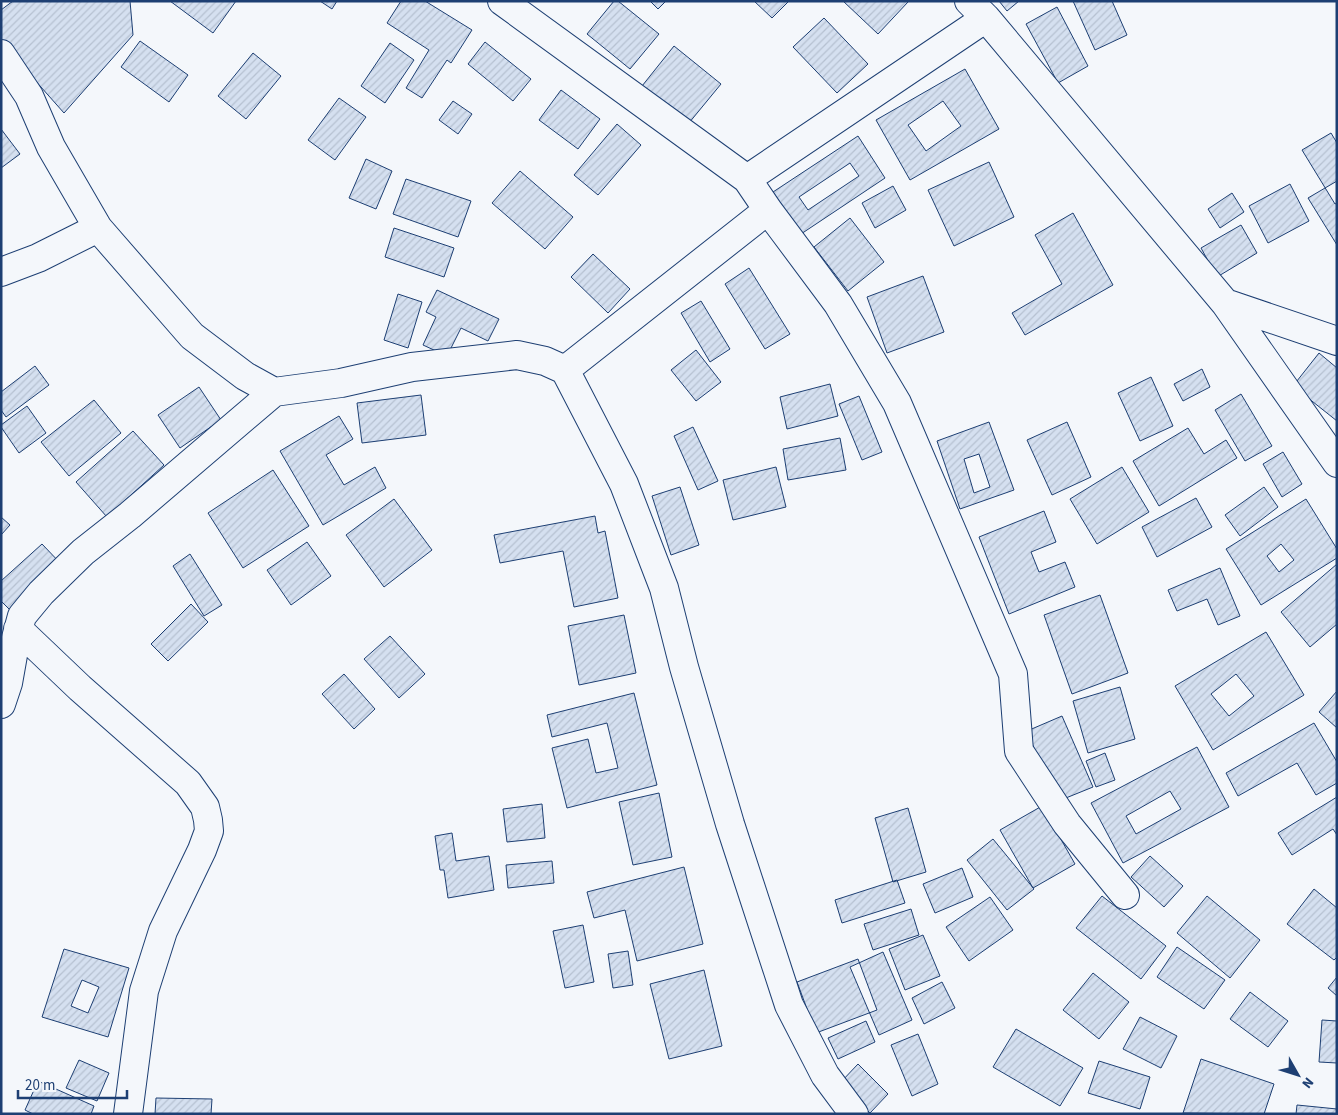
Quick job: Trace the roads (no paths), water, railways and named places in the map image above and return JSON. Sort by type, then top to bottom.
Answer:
[{"type":"street","points":[[502,1],[747,179],[838,304],[897,403],[1013,674],[1019,751],[1067,824],[1125,895]]},
{"type":"street","points":[[747,179],[978,10],[1225,303],[1337,463]]},
{"type":"street","points":[[1,54],[28,96],[52,147],[98,228],[192,336],[245,376],[274,392]]},
{"type":"street","points":[[565,370],[768,210]]},
{"type":"street","points":[[1,272],[38,258],[98,228]]},
{"type":"street","points":[[1225,303],[1337,341]]},
{"type":"street","points":[[1,704],[8,683],[22,616],[41,593],[83,552],[130,515],[274,392],[342,383],[412,367],[516,355],[545,361],[565,370],[624,484],[664,588],[684,667],[730,824],[789,1005],[825,1076],[854,1114]]},
{"type":"street","points":[[18,629],[80,688],[188,783],[205,807],[208,820],[208,831],[202,850],[163,931],[144,991],[128,1114]]}]
